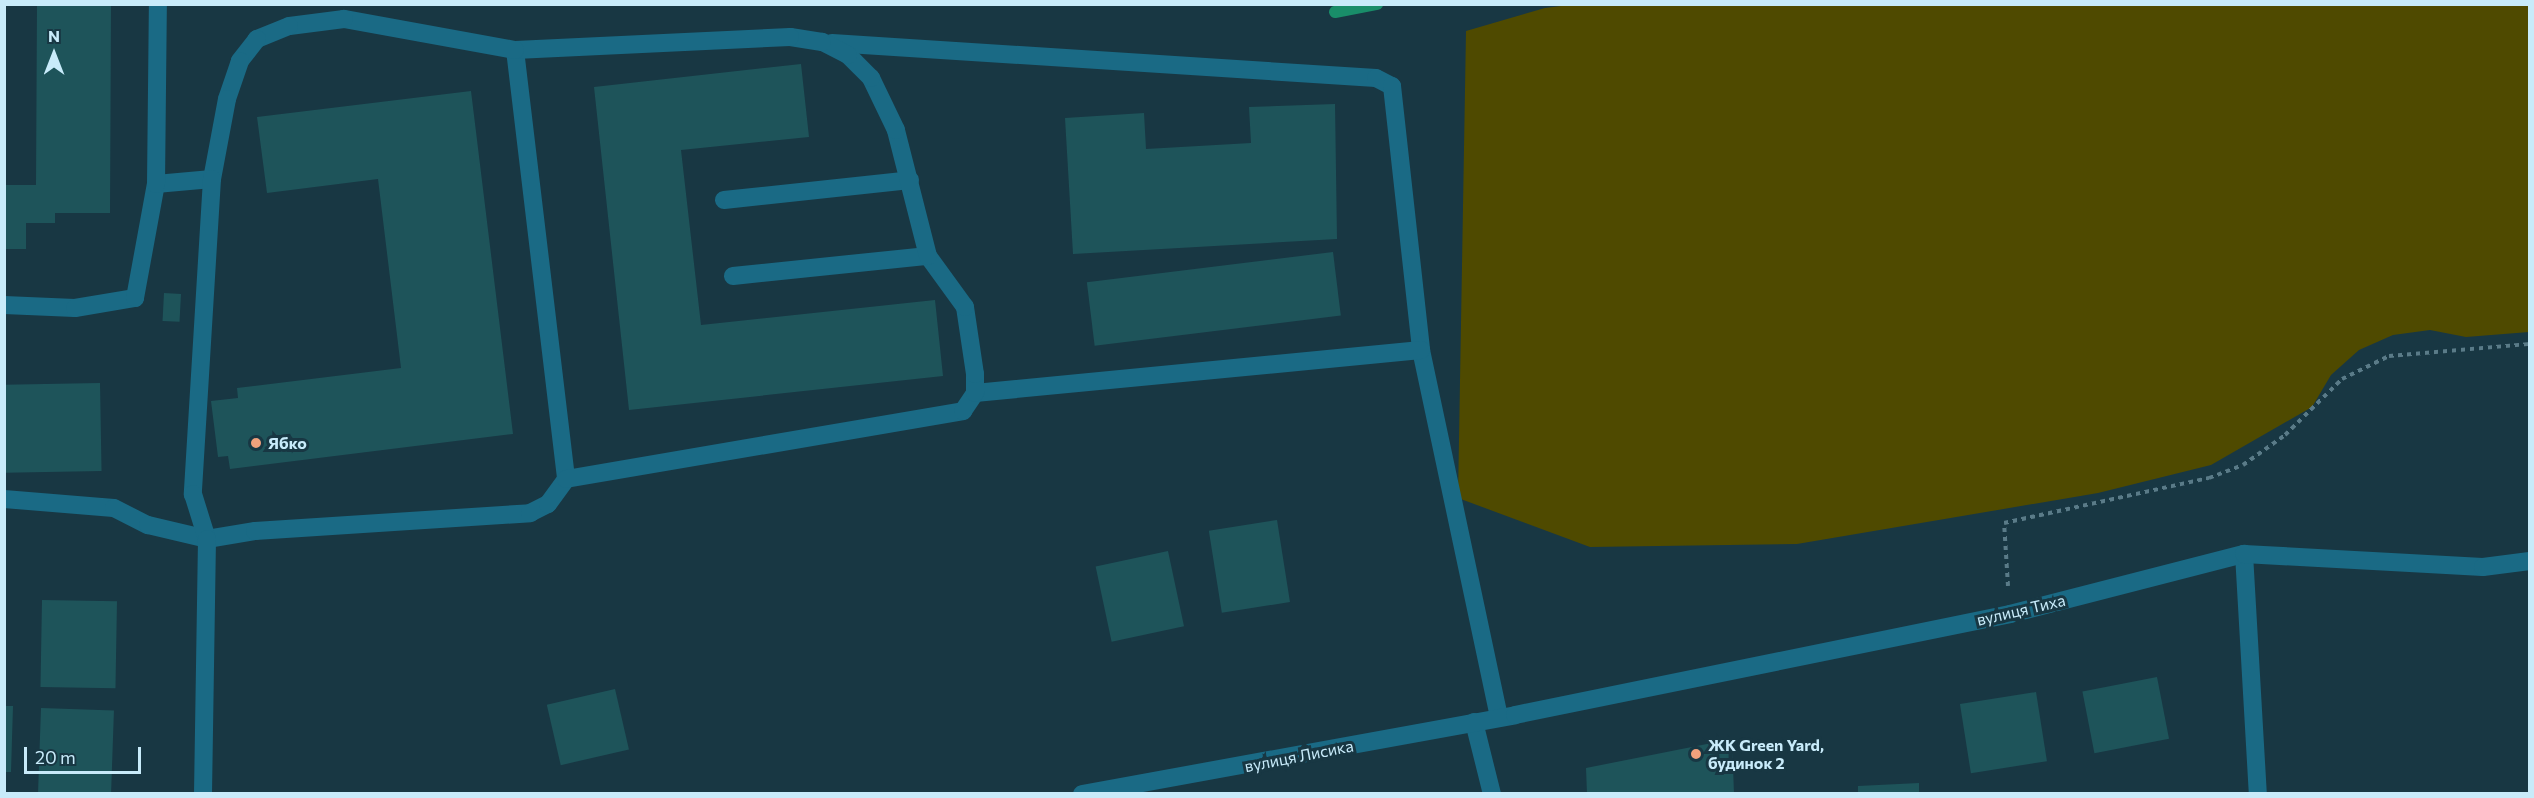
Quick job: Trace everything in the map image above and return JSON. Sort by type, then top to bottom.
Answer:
[{"type":"street","points":[[4,305],[75,308],[135,298],[156,184],[158,4]]},
{"type":"street","points":[[203,794],[207,539],[194,495],[212,179],[227,99],[240,61],[257,39],[289,26],[344,19],[515,50],[790,37],[822,42],[1385,80],[1395,94],[1421,350],[1507,716]]},
{"type":"street","points":[[566,479],[963,411],[975,393],[974,353],[964,307],[928,256],[896,130],[871,78],[848,55],[822,42]]},
{"type":"street","points":[[4,499],[114,508],[148,525],[207,539],[255,531],[530,513],[548,504],[566,479],[515,50]]},
{"type":"street","points":[[156,184],[212,179]]},
{"type":"street","points":[[724,200],[910,180]]},
{"type":"street","points":[[733,276],[928,256]]},
{"type":"street","points":[[975,393],[1421,350]]},
{"type":"street","points":[[2244,554],[2258,794]]},
{"type":"street","name":"вулиця Тиха","points":[[1507,716],[2010,614],[2244,554],[2483,567],[2529,561]]},
{"type":"street","name":"вулиця Лисика","points":[[1082,794],[1507,716]]},
{"type":"street","points":[[1474,722],[1492,794]]},
{"type":"path","points":[[2010,614],[2004,523],[2209,478],[2242,465],[2285,435],[2342,379],[2389,356],[2529,344]]},
{"type":"shaded area","points":[[1577,4],[2529,5],[2529,332],[2466,337],[2430,330],[2393,335],[2359,350],[2331,375],[2312,407],[2211,465],[2098,493],[1797,544],[1590,547],[1458,498],[1466,31],[1545,8]]},
{"type":"building","points":[[37,4],[111,4],[110,213],[55,213],[55,223],[26,223],[26,249],[4,249],[4,185],[36,185]]},
{"type":"building","points":[[801,64],[809,137],[681,150],[701,325],[935,300],[943,376],[629,410],[594,87]]},
{"type":"building","points":[[471,91],[513,434],[230,469],[228,456],[218,457],[211,401],[238,398],[237,388],[401,368],[378,179],[267,193],[257,117]]},
{"type":"building","points":[[1335,104],[1337,239],[1073,254],[1065,118],[1144,113],[1146,149],[1251,143],[1249,107]]},
{"type":"building","points":[[1333,252],[1341,316],[1095,346],[1087,282]]},
{"type":"building","points":[[164,293],[181,294],[180,322],[163,321]]},
{"type":"building","points":[[100,383],[102,471],[6,473],[4,385]]},
{"type":"building","points":[[1277,520],[1290,602],[1222,613],[1209,531]]},
{"type":"building","points":[[1168,551],[1184,626],[1112,642],[1096,566]]},
{"type":"building","points":[[42,600],[117,601],[115,688],[40,687]]},
{"type":"building","points":[[2157,677],[2169,739],[2094,753],[2082,692]]},
{"type":"building","points":[[615,689],[629,749],[561,765],[547,705]]},
{"type":"building","points":[[2036,692],[2047,761],[1971,773],[1960,704]]},
{"type":"building","points":[[4,706],[13,706],[11,772],[4,772]]},
{"type":"building","points":[[41,708],[114,711],[111,794],[38,794]]},
{"type":"building","name":"ЖК Green Yard, будинок 2","points":[[1732,739],[1734,794],[1587,794],[1586,768]]},
{"type":"building","points":[[1919,783],[1919,794],[1858,794],[1858,786]]},
{"type":"waterway","points":[[1335,12],[1377,4]]},
{"type":"place","name":"Ябко","points":[[256,443]]},
{"type":"place","name":"ЖК Green Yard, будинок 2","points":[[1696,754]]}]
